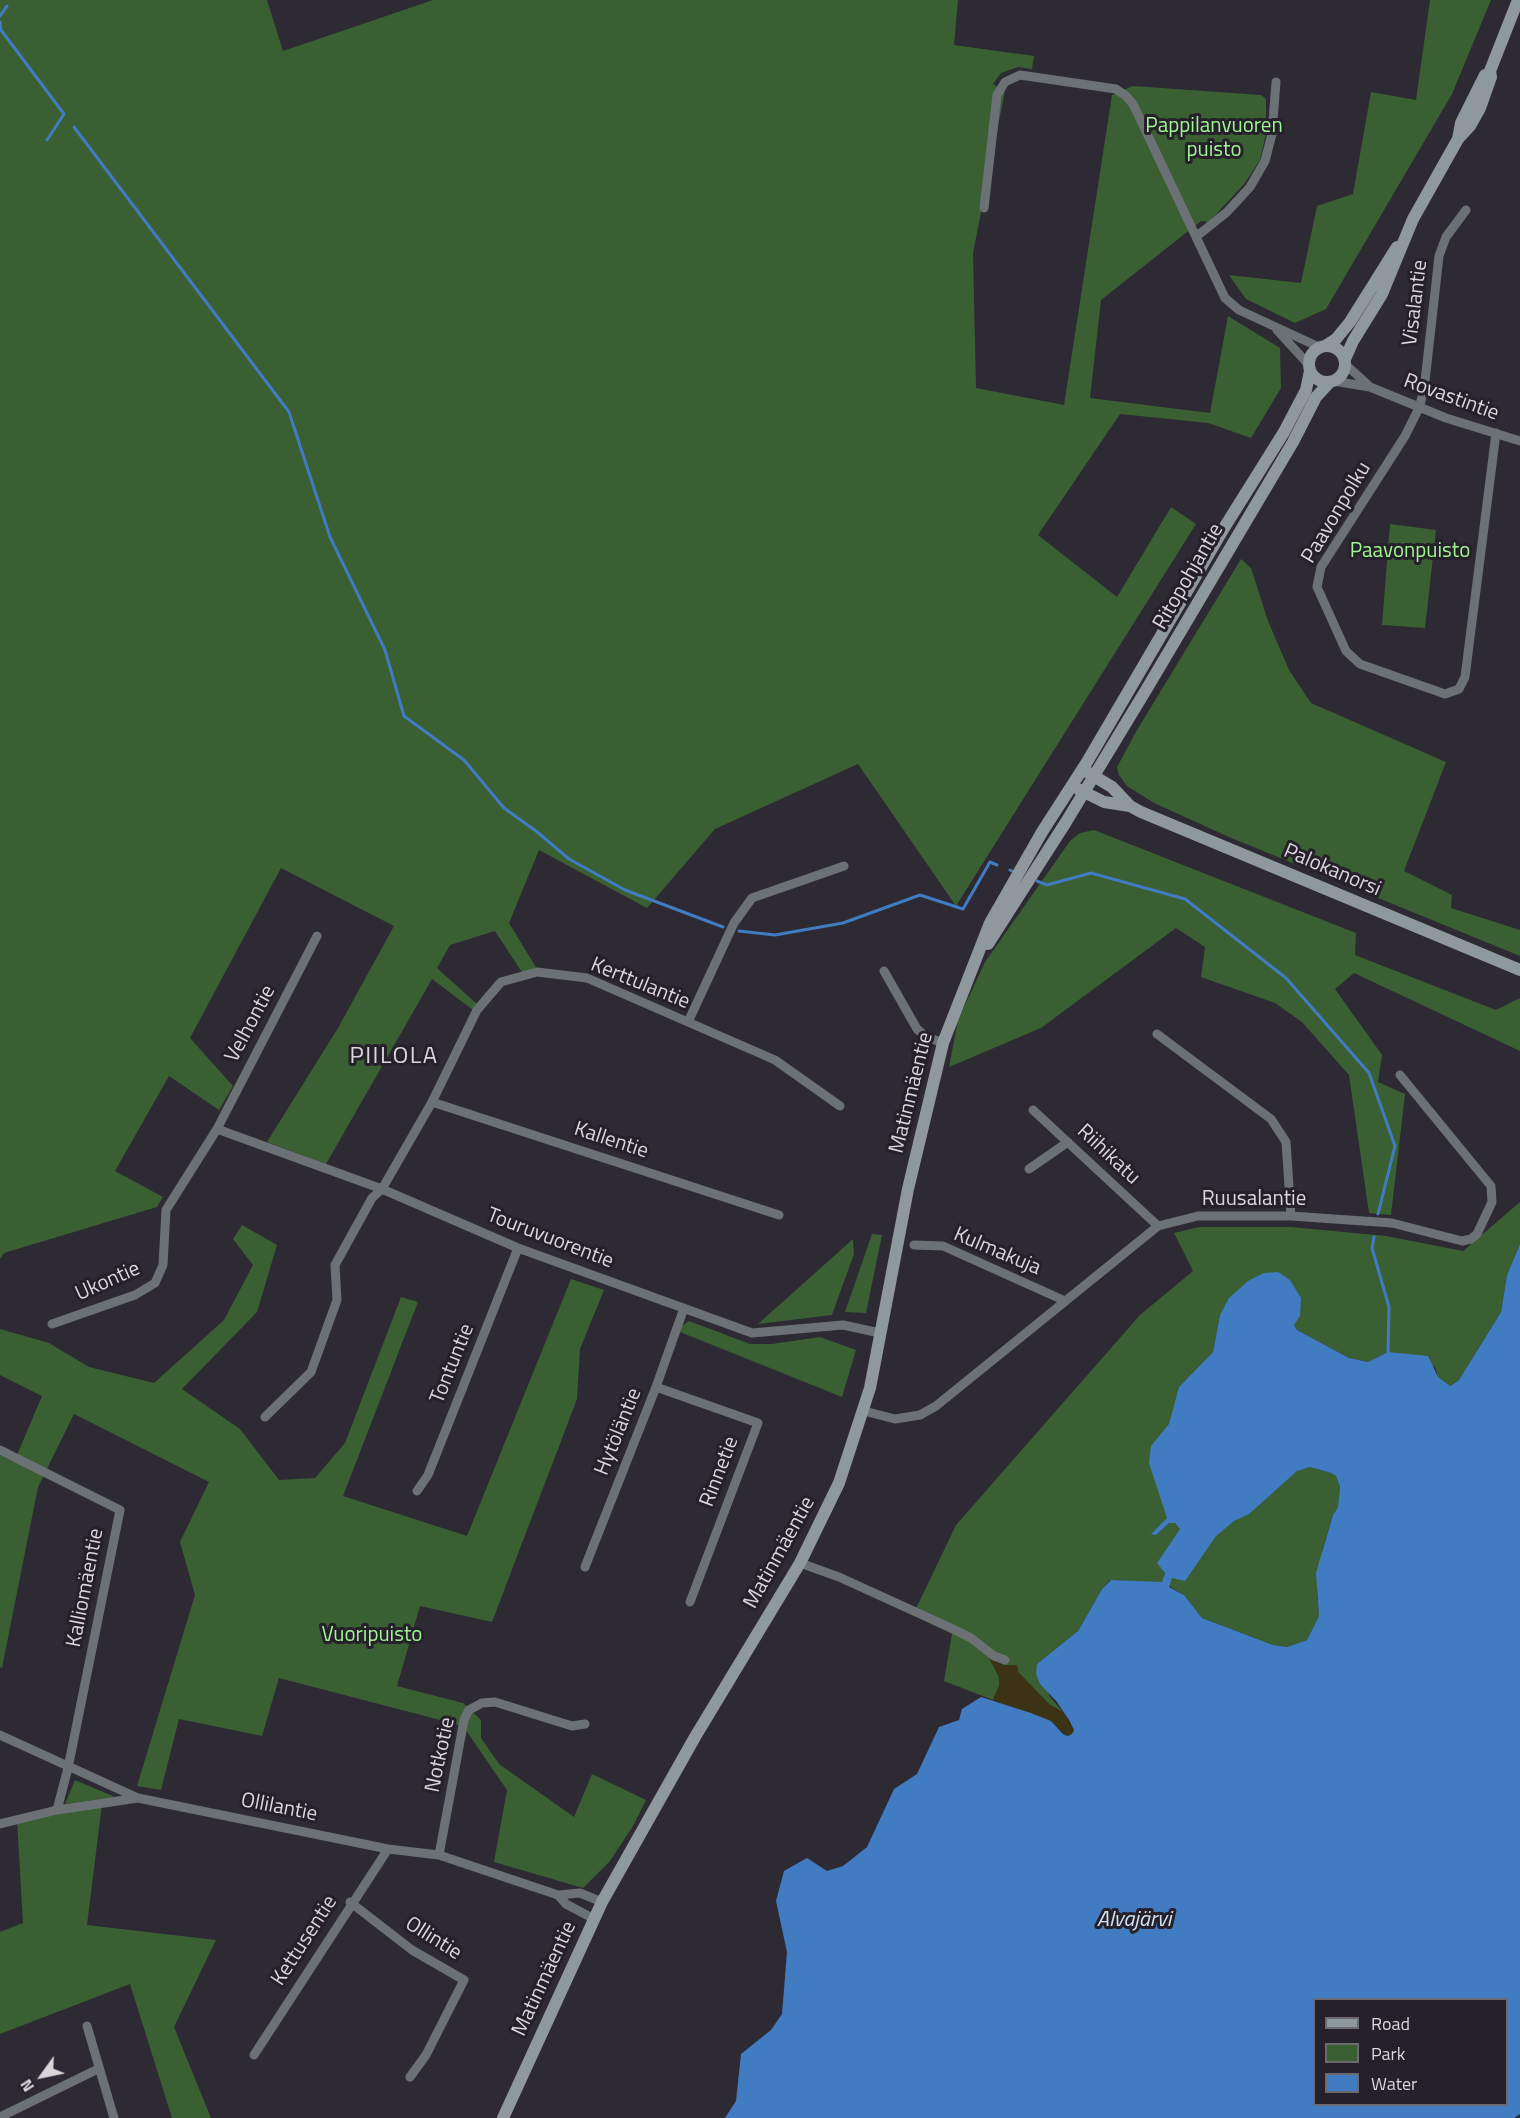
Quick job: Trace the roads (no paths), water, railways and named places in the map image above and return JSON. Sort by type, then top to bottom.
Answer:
[{"type":"main road","points":[[1406,234],[1382,294],[1353,341],[1342,375],[1331,382],[1317,380],[1309,368],[1312,354],[1336,339],[1350,322],[1406,234],[1458,139],[1470,126],[1480,108],[1491,77],[1490,71],[1518,0]]},
{"type":"main road","points":[[1322,347],[1336,348],[1345,362]]},
{"type":"main road","name":"Ritopohjantie","points":[[1084,792],[1088,773],[1293,416],[1306,390],[1309,368]]},
{"type":"main road","name":"Ritopohjantie","points":[[1072,785],[1088,773],[1293,442],[1316,397],[1331,382]]},
{"type":"main road","name":"Palokanorsi","points":[[1088,773],[1117,791],[1130,806]]},
{"type":"main road","name":"Palokanorsi","points":[[1072,785],[1104,802],[1130,806],[1520,970]]},
{"type":"main road","name":"Matinmäentie","points":[[503,2118],[602,1902],[695,1737],[800,1563],[839,1483],[864,1411],[908,1189],[943,1043],[1002,901],[1072,785]]},
{"type":"main road","name":"Matinmäentie","points":[[975,962],[1024,889],[1084,792]]},
{"type":"street","points":[[984,208],[997,95],[1005,82],[1020,75],[1107,88],[1126,96],[1197,236],[1225,298],[1239,310],[1322,347]]},
{"type":"street","points":[[1197,236],[1227,212],[1250,187],[1265,161],[1272,134],[1276,82]]},
{"type":"street","name":"Visalantie","points":[[1419,408],[1424,390],[1439,256],[1446,237],[1466,210]]},
{"type":"street","points":[[1275,328],[1309,368]]},
{"type":"street","name":"Rovastintie","points":[[1345,362],[1353,374],[1370,387],[1419,408],[1520,441]]},
{"type":"street","name":"Rovastintie","points":[[1331,382],[1370,387]]},
{"type":"street","name":"Paavonpolku","points":[[1419,408],[1405,436],[1321,567],[1317,587],[1346,651],[1360,664],[1444,694],[1459,689],[1465,677],[1496,434]]},
{"type":"street","points":[[688,1022],[734,923],[752,898],[844,866]]},
{"type":"street","name":"Velhontie","points":[[217,1129],[317,936]]},
{"type":"street","points":[[884,971],[917,1029],[925,1036],[943,1043]]},
{"type":"street","name":"Kerttulantie","points":[[265,1417],[311,1372],[338,1300],[335,1265],[372,1198],[382,1189],[432,1102],[477,1010],[501,982],[537,972],[587,978],[775,1060],[840,1106]]},
{"type":"street","points":[[1157,1034],[1271,1119],[1286,1142],[1292,1216]]},
{"type":"street","name":"Ruusalantie","points":[[864,1411],[895,1419],[920,1415],[936,1406],[1063,1300],[1158,1226],[1198,1216],[1292,1216],[1392,1223],[1462,1240],[1471,1239],[1477,1234],[1492,1202],[1491,1186],[1400,1074]]},
{"type":"street","name":"Kallentie","points":[[432,1102],[779,1215]]},
{"type":"street","name":"Riihikatu","points":[[1033,1110],[1158,1226]]},
{"type":"street","name":"Touruvuorentie","points":[[217,1129],[382,1189],[518,1248],[752,1333],[843,1325],[880,1333]]},
{"type":"street","name":"Ukontie","points":[[52,1324],[135,1295],[155,1283],[163,1265],[166,1210],[217,1129]]},
{"type":"street","points":[[1029,1169],[1068,1142]]},
{"type":"street","name":"Kulmakuja","points":[[914,1245],[943,1246],[1063,1300]]},
{"type":"street","name":"Tontuntie","points":[[417,1491],[428,1475],[518,1248]]},
{"type":"street","name":"Hytöläntie","points":[[585,1568],[656,1387],[684,1308]]},
{"type":"street","name":"Rinnetie","points":[[656,1387],[758,1423],[690,1602]]},
{"type":"street","name":"Kalliomäentie","points":[[0,1450],[120,1510],[69,1768]]},
{"type":"street","points":[[800,1563],[951,1628],[971,1638],[994,1656],[1005,1660]]},
{"type":"street","name":"Notkotie","points":[[440,1856],[464,1720],[469,1710],[482,1703],[495,1702],[572,1726],[585,1724]]},
{"type":"street","name":"Ollilantie","points":[[0,1735],[138,1798],[388,1849],[440,1856],[558,1895],[580,1893],[602,1902]]},
{"type":"street","points":[[57,1810],[69,1768]]},
{"type":"street","points":[[0,1824],[57,1810],[138,1798]]},
{"type":"street","name":"Kettusentie","points":[[254,2055],[351,1902],[388,1849]]},
{"type":"street","name":"Ollilantie","points":[[558,1895],[566,1904],[594,1919]]},
{"type":"street","name":"Ollintie","points":[[351,1902],[412,1950],[464,1980],[426,2055],[410,2078]]},
{"type":"street","points":[[87,2026],[114,2118]]},
{"type":"street","points":[[0,2117],[98,2069]]},
{"type":"water","name":"Alvajärvi","points":[[1520,1244],[1520,2114],[1514,2118],[725,2118],[736,2101],[741,2054],[771,2030],[782,2014],[787,1952],[776,1901],[784,1871],[807,1858],[827,1871],[843,1866],[867,1847],[894,1789],[917,1774],[939,1727],[959,1720],[962,1709],[981,1697],[1051,1721],[1063,1734],[1068,1736],[1072,1734],[1074,1730],[1069,1720],[1057,1702],[1040,1684],[1036,1674],[1037,1664],[1078,1631],[1102,1589],[1111,1580],[1162,1582],[1165,1573],[1157,1563],[1180,1529],[1175,1523],[1169,1523],[1156,1535],[1151,1534],[1167,1518],[1149,1463],[1151,1446],[1169,1424],[1179,1387],[1213,1352],[1220,1315],[1229,1298],[1248,1281],[1264,1273],[1278,1272],[1290,1280],[1301,1298],[1300,1316],[1294,1325],[1297,1330],[1349,1358],[1368,1362],[1388,1352],[1428,1356],[1438,1377],[1450,1386],[1459,1380],[1501,1312],[1507,1275]],"holes":[[[1310,1467],[1336,1476],[1340,1487],[1338,1507],[1333,1515],[1316,1573],[1319,1616],[1307,1640],[1287,1647],[1273,1645],[1202,1618],[1184,1595],[1169,1587],[1172,1578],[1185,1581],[1216,1536],[1234,1521],[1249,1514],[1297,1471]]]},
{"type":"waterway","points":[[0,16],[7,6]]},
{"type":"waterway","points":[[0,22],[1,30],[64,114],[47,140]]},
{"type":"waterway","points":[[74,127],[289,412],[330,537],[385,650],[404,716],[464,760],[504,808],[569,859],[625,890],[723,927]]},
{"type":"waterway","points":[[739,931],[775,935],[843,923],[920,895],[963,909],[990,862],[997,865]]},
{"type":"waterway","points":[[1037,881],[1047,885],[1091,873],[1185,899],[1286,978],[1369,1073],[1395,1146],[1378,1214]]},
{"type":"waterway","points":[[1374,1237],[1372,1248],[1389,1307],[1388,1352]]},
{"type":"district","name":"PIILOLA","points":[[394,1057]]},
{"type":"park label","name":"Pappilanvuoren puisto","points":[[1214,139]]},
{"type":"park label","name":"Paavonpuisto","points":[[1410,552]]},
{"type":"park label","name":"Vuoripuisto","points":[[372,1636]]}]
